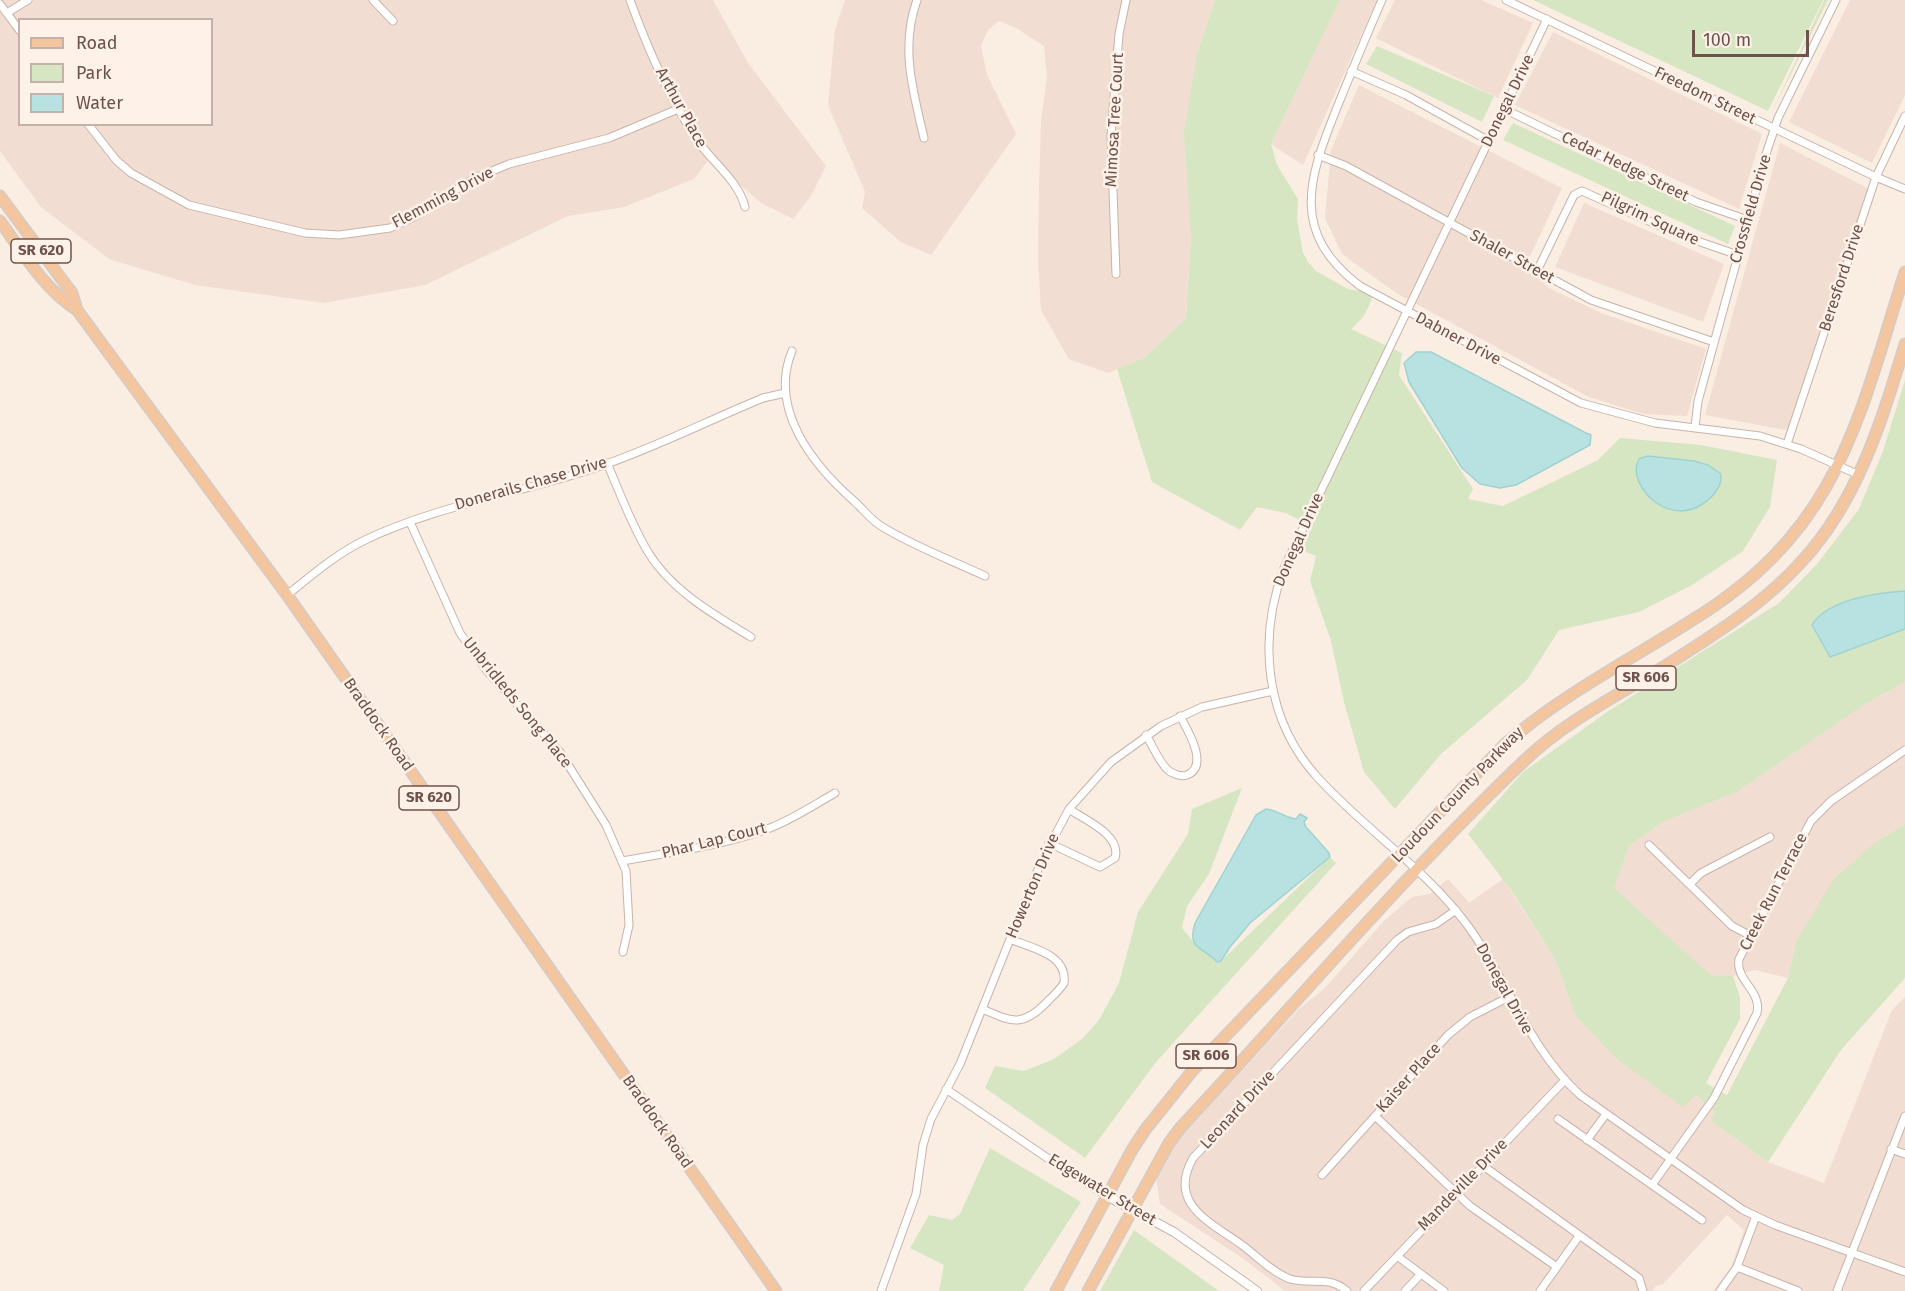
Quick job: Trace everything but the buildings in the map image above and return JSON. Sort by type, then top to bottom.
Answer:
[{"type":"main road","name":"Braddock Road","points":[[0,196],[72,293],[77,310],[287,595],[776,1291]]},
{"type":"main road","name":"Braddock Road","points":[[0,221],[33,267],[63,301],[77,310]]},
{"type":"main road","name":"Loudoun County Parkway","points":[[1056,1291],[1145,1130],[1193,1070],[1504,744],[1528,724],[1695,619],[1777,556],[1805,521],[1839,465],[1875,370],[1905,272]]},
{"type":"main road","name":"Loudoun County Parkway","points":[[1088,1291],[1169,1143],[1181,1127],[1418,869],[1526,759],[1557,734],[1594,708],[1709,638],[1769,593],[1804,560],[1829,526],[1859,475],[1905,344]]},
{"type":"street","points":[[7,13],[28,0]]},
{"type":"street","points":[[374,0],[393,21]]},
{"type":"street","name":"Arthur Place","points":[[630,0],[678,109],[695,138],[738,188],[745,207]]},
{"type":"street","points":[[917,0],[908,30],[908,65],[924,138]]},
{"type":"street","name":"Dabner Drive","points":[[1382,0],[1351,71],[1313,170],[1310,199],[1320,241],[1348,276],[1407,311],[1581,403],[1638,420],[1743,433],[1787,444],[1859,475]]},
{"type":"street","name":"Freedom Street","points":[[1506,0],[1774,129],[1905,189]]},
{"type":"street","name":"Crossfield Drive","points":[[1695,427],[1698,401],[1774,129],[1836,0]]},
{"type":"street","name":"Mimosa Tree Court","points":[[1116,274],[1111,136],[1119,34],[1124,1]]},
{"type":"street","points":[[0,4],[18,28]]},
{"type":"street","name":"Donegal Drive","points":[[1547,20],[1276,589],[1268,632],[1273,691],[1285,728],[1305,762],[1333,794],[1418,869],[1456,910],[1481,946],[1534,1042],[1564,1080],[1606,1114],[1743,1210],[1905,1272]]},
{"type":"street","points":[[1351,71],[1406,95],[1489,141]]},
{"type":"street","name":"Flemming Drive","points":[[90,126],[116,160],[131,173],[189,205],[305,233],[339,235],[390,228],[412,218],[473,180],[509,164],[609,138],[678,109]]},
{"type":"street","name":"Cedar Hedge Street","points":[[1504,109],[1696,202],[1748,220]]},
{"type":"street","name":"Beresford Drive","points":[[1787,444],[1876,177],[1905,116]]},
{"type":"street","name":"Shaler Street","points":[[1318,154],[1346,166],[1537,271],[1612,309],[1714,342]]},
{"type":"street","name":"Pilgrim Square","points":[[1537,271],[1574,195],[1582,190],[1680,235],[1738,255]]},
{"type":"street","points":[[792,351],[784,374],[785,393],[794,423],[810,457],[835,486],[880,525],[985,576]]},
{"type":"street","name":"Donerails Chase Drive","points":[[287,595],[324,566],[363,541],[456,505],[520,490],[607,463],[762,398],[785,393]]},
{"type":"street","points":[[607,463],[649,554],[670,579],[701,606],[751,637]]},
{"type":"street","name":"Unbridleds Song Place","points":[[410,522],[460,633],[487,671],[560,752],[606,825],[626,871],[629,925],[623,952]]},
{"type":"street","name":"Howerton Drive","points":[[881,1291],[916,1194],[922,1145],[931,1119],[960,1064],[1049,843],[1069,809],[1111,762],[1146,735],[1180,716],[1224,701],[1273,691]]},
{"type":"street","points":[[1146,735],[1168,770],[1178,775],[1187,775],[1195,768],[1197,753],[1180,716]]},
{"type":"street","name":"Creek Run Terrace","points":[[1670,1159],[1714,1098],[1757,1012],[1758,1000],[1742,978],[1738,965],[1750,936],[1811,821],[1831,801],[1905,750]]},
{"type":"street","name":"Phar Lap Court","points":[[622,861],[686,849],[768,828],[793,818],[835,793]]},
{"type":"street","points":[[1049,843],[1100,867],[1116,858],[1116,847],[1111,837],[1069,809]]},
{"type":"street","points":[[1690,884],[1701,873],[1770,837]]},
{"type":"street","points":[[1649,844],[1732,926],[1750,936]]},
{"type":"street","name":"Leonard Drive","points":[[1347,1291],[1327,1281],[1298,1281],[1281,1274],[1200,1216],[1186,1194],[1186,1175],[1193,1158],[1396,940],[1408,932],[1436,924],[1456,910]]},
{"type":"street","points":[[982,1009],[1008,1020],[1022,1021],[1039,1010],[1064,982],[1064,969],[1056,959],[1010,939]]},
{"type":"street","name":"Kaiser Place","points":[[1322,1175],[1459,1025],[1509,996]]},
{"type":"street","name":"Mandeville Drive","points":[[1364,1291],[1564,1080]]},
{"type":"street","name":"Edgewater Street","points":[[946,1089],[1065,1170],[1209,1255],[1257,1291]]},
{"type":"street","points":[[1587,1140],[1606,1114]]},
{"type":"street","points":[[1375,1116],[1456,1193],[1557,1267]]},
{"type":"street","points":[[1837,1291],[1905,1116]]},
{"type":"street","points":[[1558,1119],[1702,1220]]},
{"type":"street","points":[[1892,1149],[1905,1154]]},
{"type":"street","points":[[1652,1185],[1670,1159]]},
{"type":"street","points":[[1482,1165],[1639,1278],[1643,1291]]},
{"type":"street","points":[[1720,1291],[1737,1267],[1756,1216]]},
{"type":"street","points":[[1540,1291],[1579,1236]]},
{"type":"street","points":[[1397,1256],[1444,1291]]},
{"type":"street","points":[[1737,1267],[1798,1291]]},
{"type":"street","points":[[1405,1291],[1420,1275]]},
{"type":"shaded area","points":[[0,0],[713,0],[748,63],[826,166],[811,196],[793,219],[761,203],[710,158],[694,179],[624,207],[568,216],[425,285],[324,303],[195,285],[109,259],[41,207],[0,151]]},
{"type":"shaded area","points":[[845,0],[1215,0],[1197,54],[1186,318],[1144,358],[1108,373],[1069,359],[1041,310],[1038,260],[1041,122],[1047,76],[1044,46],[1016,28],[999,21],[988,30],[981,46],[987,75],[1016,134],[931,255],[901,242],[862,208],[865,192],[828,105],[835,30]]},
{"type":"shaded area","points":[[1340,0],[1377,0],[1303,165],[1271,144]]},
{"type":"shaded area","points":[[1395,0],[1481,0],[1533,23],[1498,98],[1376,38]]},
{"type":"shaded area","points":[[1850,0],[1905,0],[1905,95],[1872,163],[1789,122]]},
{"type":"shaded area","points":[[1553,32],[1762,134],[1739,209],[1515,105]]},
{"type":"shaded area","points":[[1359,85],[1562,188],[1526,265],[1549,288],[1601,313],[1706,349],[1687,416],[1643,414],[1589,397],[1396,293],[1342,254],[1325,218],[1331,150]]},
{"type":"shaded area","points":[[1780,143],[1871,190],[1791,431],[1705,415]]},
{"type":"shaded area","points":[[1584,203],[1724,264],[1703,322],[1555,267]]},
{"type":"shaded area","points":[[1905,682],[1905,824],[1876,842],[1796,942],[1788,978],[1755,970],[1733,976],[1711,975],[1613,888],[1629,846],[1663,822],[1737,792],[1867,703]]},
{"type":"shaded area","points":[[1448,879],[1469,903],[1503,879],[1555,959],[1575,1015],[1696,1095],[1716,1112],[1711,1121],[1768,1162],[1824,1183],[1892,1010],[1905,997],[1905,1291],[1713,1291],[1731,1267],[1744,1230],[1727,1215],[1663,1284],[1656,1286],[1653,1291],[1285,1291],[1244,1259],[1160,1204],[1156,1177],[1180,1137],[1301,1007],[1324,989],[1384,921],[1412,897],[1430,894]]},
{"type":"green space","points":[[1215,0],[1340,0],[1271,144],[1277,165],[1298,199],[1297,220],[1303,253],[1316,271],[1348,289],[1373,293],[1365,313],[1351,329],[1402,353],[1399,375],[1473,489],[1468,499],[1503,506],[1598,460],[1620,438],[1701,445],[1777,460],[1770,507],[1743,551],[1692,585],[1639,612],[1559,630],[1527,680],[1441,754],[1395,809],[1364,772],[1344,702],[1331,641],[1310,581],[1316,556],[1301,550],[1312,527],[1286,513],[1257,507],[1240,530],[1152,482],[1117,369],[1144,358],[1186,318],[1191,236],[1184,132],[1197,54]]},
{"type":"green space","points":[[1533,0],[1823,0],[1768,111]]},
{"type":"green space","points":[[1824,0],[1828,0],[1771,114]]},
{"type":"green space","points":[[1377,46],[1494,96],[1482,122],[1366,64]]},
{"type":"green space","points":[[1513,123],[1735,226],[1728,244],[1503,140]]},
{"type":"green space","points":[[1905,380],[1905,682],[1867,703],[1737,792],[1663,822],[1629,846],[1614,888],[1711,975],[1733,976],[1740,997],[1740,1019],[1706,1083],[1727,1095],[1788,978],[1796,942],[1834,879],[1876,842],[1905,824],[1905,978],[1841,1050],[1768,1162],[1711,1121],[1715,1112],[1696,1095],[1683,1107],[1617,1059],[1575,1015],[1555,959],[1511,890],[1468,834],[1523,772],[1607,712],[1779,603],[1817,564],[1859,509],[1883,451]]},
{"type":"green space","points":[[1242,788],[1209,874],[1187,906],[1182,928],[1192,940],[1221,961],[1330,857],[1336,863],[1156,1062],[1085,1158],[985,1088],[995,1066],[1024,1071],[1054,1059],[1083,1038],[1099,1020],[1119,983],[1138,912],[1188,834],[1192,809]]},
{"type":"green space","points":[[990,1148],[1081,1202],[1023,1291],[939,1291],[944,1265],[910,1248],[929,1215],[952,1220],[960,1214]]},
{"type":"green space","points":[[1134,1230],[1219,1291],[1100,1291]]},
{"type":"water","points":[[1416,352],[1431,352],[1591,435],[1590,445],[1516,485],[1500,488],[1480,484],[1462,468],[1409,382],[1404,363]]},
{"type":"water","points":[[1648,456],[1694,461],[1708,465],[1720,473],[1720,484],[1714,494],[1699,506],[1684,511],[1669,509],[1656,503],[1639,482],[1636,470],[1639,459]]},
{"type":"water","points":[[1905,591],[1905,629],[1830,657],[1812,625],[1819,616],[1841,603],[1854,599]]},
{"type":"water","points":[[1266,809],[1296,819],[1300,814],[1307,818],[1304,822],[1306,827],[1330,857],[1250,923],[1221,961],[1217,962],[1194,943],[1195,923],[1256,815]]}]
